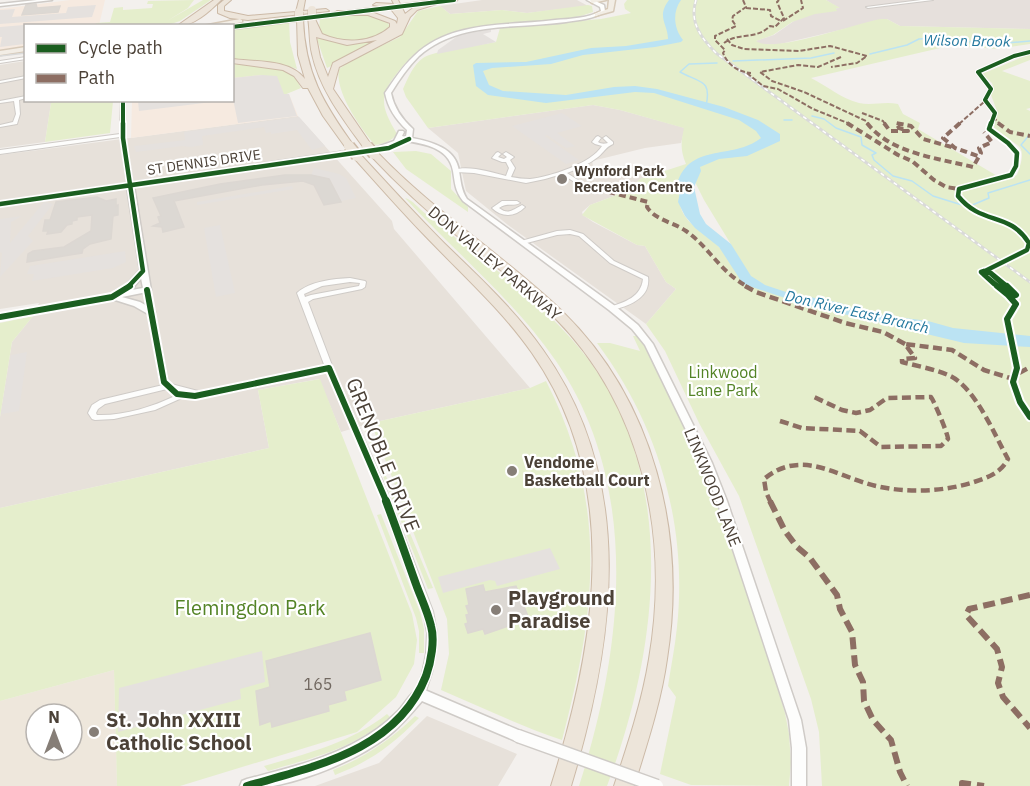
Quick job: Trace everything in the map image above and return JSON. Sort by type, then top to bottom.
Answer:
[{"type":"highway","points":[[199,24],[201,17],[218,0]]},
{"type":"highway","points":[[184,24],[218,0]]},
{"type":"highway","points":[[228,0],[221,5],[220,12],[236,17],[326,11]]},
{"type":"highway","name":"DON VALLEY PARKWAY","points":[[314,0],[311,34],[316,57],[329,90],[362,150],[539,353],[560,387],[578,426],[593,470],[600,514],[603,564],[600,620],[589,688],[577,741],[561,786]]},
{"type":"highway","name":"DON VALLEY PARKWAY","points":[[301,1],[299,44],[312,90],[333,126],[561,316],[607,371],[629,410],[644,448],[656,494],[664,542],[665,593],[661,643],[646,716],[624,786]]},
{"type":"highway","points":[[329,90],[336,65],[395,35],[403,27],[410,13],[420,7],[440,2]]},
{"type":"highway","points":[[376,5],[395,4],[401,17],[401,24],[395,35]]},
{"type":"highway","points":[[206,12],[207,24]]},
{"type":"highway","points":[[312,14],[319,34],[341,41],[381,37],[390,33],[394,27],[393,22],[380,16],[337,13]]},
{"type":"highway","points":[[234,61],[292,70],[312,90]]},
{"type":"main road","points":[[234,27],[414,0]]},
{"type":"main road","points":[[395,4],[454,0]]},
{"type":"main road","points":[[593,0],[603,0]]},
{"type":"main road","points":[[597,15],[611,10],[612,0]]},
{"type":"main road","points":[[216,24],[376,5]]},
{"type":"main road","points":[[0,53],[24,49]]},
{"type":"main road","points":[[0,60],[24,56]]},
{"type":"street","points":[[0,5],[50,0]]},
{"type":"street","points":[[404,125],[400,138],[392,144],[372,150],[389,148],[410,139],[410,129],[404,125],[388,93],[413,58],[425,48],[454,33],[475,27],[547,22],[597,15],[603,11],[602,6],[593,0]]},
{"type":"street","points":[[868,7],[931,0]]},
{"type":"street","points":[[0,82],[24,77]]},
{"type":"street","points":[[0,102],[24,97]]},
{"type":"street","points":[[0,126],[15,123],[18,118],[19,109],[16,99]]},
{"type":"street","points":[[123,102],[122,135],[129,185],[163,375],[168,386],[182,396]]},
{"type":"street","points":[[0,153],[122,135]]},
{"type":"street","name":"LINKWOOD LANE","points":[[400,138],[434,146],[446,152],[453,159],[456,183],[461,195],[491,220],[612,308],[639,331],[650,346],[707,463],[722,501],[795,720],[799,748],[799,786]]},
{"type":"street","points":[[456,170],[486,172],[531,181],[562,172],[596,157],[603,151],[606,142],[597,144],[595,142],[598,138]]},
{"type":"street","name":"ST DENNIS DRIVE","points":[[0,204],[340,154]]},
{"type":"street","points":[[498,154],[495,156],[496,160],[507,157],[512,168],[508,177]]},
{"type":"street","points":[[562,172],[582,185]]},
{"type":"street","points":[[79,192],[112,191],[133,200]]},
{"type":"street","points":[[498,204],[520,205],[510,213],[499,212],[495,208],[498,204]]},
{"type":"street","points":[[491,220],[499,212]]},
{"type":"street","points":[[523,242],[556,233],[570,232],[580,235],[612,262],[646,278],[646,286],[642,293],[630,303],[612,308]]},
{"type":"street","points":[[112,297],[130,286],[143,271]]},
{"type":"street","points":[[304,301],[311,297],[362,287],[363,282],[354,279],[307,288],[300,293],[329,368]]},
{"type":"street","points":[[0,317],[147,290]]},
{"type":"street","points":[[112,297],[137,304],[151,312]]},
{"type":"street","name":"GRENOBLE DRIVE","points":[[201,394],[168,386],[104,402],[95,407],[92,413],[97,417],[164,406],[182,396],[201,394],[329,368],[382,489],[428,611],[432,628],[433,648],[420,694],[397,723],[358,750],[272,782],[247,786]]},
{"type":"street","points":[[420,694],[518,736],[657,786]]},
{"type":"shaded area","points":[[70,0],[105,0],[99,24],[24,24],[24,46],[0,50],[0,9]]},
{"type":"shaded area","points":[[482,0],[577,0],[588,6],[527,13],[502,10],[450,14],[440,6]]},
{"type":"shaded area","points":[[826,0],[1030,0],[1030,29],[900,26],[887,19],[776,45],[759,44],[755,41],[774,35],[808,11],[839,8]]},
{"type":"shaded area","points":[[96,5],[92,17],[0,24],[0,10],[15,9],[12,17],[66,13],[68,7]]},
{"type":"shaded area","points":[[24,25],[24,44],[0,47],[2,37],[0,37],[0,27]]},
{"type":"shaded area","points":[[491,29],[491,32],[483,34],[496,42],[437,54],[438,50],[459,35]]},
{"type":"shaded area","points":[[24,61],[24,102],[60,102],[51,103],[45,142],[0,148],[0,65]]},
{"type":"shaded area","points":[[234,69],[277,76],[284,94],[289,94],[298,116],[131,138],[132,102],[234,102]]},
{"type":"shaded area","points":[[277,76],[284,94],[289,94],[297,116],[238,123],[234,102],[234,78]]},
{"type":"shaded area","points":[[138,102],[212,102],[139,111]]},
{"type":"shaded area","points":[[593,105],[685,128],[681,143],[645,148],[592,161],[594,171],[634,165],[649,177],[640,179],[614,196],[590,205],[582,212],[593,222],[637,245],[645,246],[666,282],[676,289],[646,324],[508,225],[466,191],[458,153],[428,128]]},
{"type":"shaded area","points":[[562,113],[582,126],[557,133],[575,146],[566,148],[547,135],[545,136],[579,160],[566,164],[512,126]]},
{"type":"shaded area","points":[[298,116],[392,221],[394,229],[530,388],[371,423],[341,432],[319,379],[258,390],[269,448],[0,508],[0,417],[12,342],[33,316],[39,303],[0,309],[0,155]]},
{"type":"shaded area","points":[[299,117],[325,146],[312,150],[297,130],[271,134],[271,132],[266,133],[264,127],[202,136],[203,145],[191,147],[182,146],[136,152],[134,146],[185,140],[184,132]]},
{"type":"shaded area","points":[[314,168],[346,178],[356,198],[341,201],[331,181],[311,175]]},
{"type":"shaded area","points":[[292,186],[293,189],[197,205],[197,202]]},
{"type":"shaded area","points":[[44,202],[53,204],[28,236],[33,241],[0,277],[2,253],[0,252],[0,219],[22,216],[11,222],[10,243]]},
{"type":"shaded area","points":[[220,225],[235,293],[216,297],[204,228]]},
{"type":"shaded area","points":[[125,251],[126,262],[113,268],[32,281],[34,274],[27,274],[30,266]]},
{"type":"shaded area","points":[[27,352],[19,411],[1,414],[11,355]]},
{"type":"shaded area","points":[[550,548],[560,569],[497,586],[495,581],[490,580],[443,593],[438,577]]},
{"type":"shaded area","points":[[262,651],[265,682],[240,689],[241,699],[118,732],[119,688]]},
{"type":"shaded area","name":"St. John XXIII Catholic School","points":[[114,670],[117,786],[0,786],[0,701]]},
{"type":"shaded area","points":[[427,716],[517,754],[498,786],[315,786],[379,763]]},
{"type":"green space","points":[[194,0],[188,8],[167,21],[203,0],[211,0],[180,21],[171,24],[96,24],[110,22],[114,8],[123,7],[123,10],[152,8],[153,4],[147,4],[148,1]]},
{"type":"green space","name":"Linkwood Lane Park","points":[[627,0],[826,0],[840,8],[836,8],[837,11],[815,14],[792,22],[773,35],[756,41],[765,44],[796,41],[881,19],[887,19],[900,26],[1030,29],[1030,44],[996,49],[953,45],[811,78],[859,103],[898,104],[903,114],[920,123],[918,129],[1004,180],[1017,175],[1021,164],[1021,150],[993,129],[997,111],[991,95],[994,89],[992,83],[982,74],[1030,54],[1030,60],[1002,71],[1030,81],[1030,108],[1026,109],[1030,111],[1030,786],[822,786],[819,732],[811,699],[739,496],[699,423],[665,351],[646,324],[676,289],[666,282],[645,246],[637,245],[582,215],[590,205],[614,196],[640,179],[686,164],[682,146],[684,128],[593,105],[428,128],[406,97],[403,89],[409,76],[416,64],[428,55],[496,42],[500,28],[601,19],[631,13],[625,9],[624,4]],"holes":[[[687,166],[704,200],[732,246],[721,249],[692,225],[682,211],[680,192],[676,188]]]},
{"type":"green space","points":[[440,6],[450,14],[502,10],[527,13],[592,6],[593,12],[581,16],[472,28],[456,31],[426,45],[398,72],[387,88],[385,109],[397,134],[393,139],[384,143],[375,145],[369,138],[356,120],[341,88],[339,69],[352,60],[400,37],[418,11]]},
{"type":"green space","points":[[368,15],[387,21],[390,27],[383,33],[367,39],[349,40],[331,37],[323,35],[319,29],[320,17]]},
{"type":"green space","points":[[289,20],[290,42],[297,69],[284,65],[234,59],[234,29]]},
{"type":"green space","points":[[383,38],[327,68],[317,39],[338,42]]},
{"type":"green space","points":[[234,63],[281,69],[294,75],[301,88],[284,95],[262,75],[234,78]]},
{"type":"green space","points":[[113,102],[110,133],[45,142],[51,103]]},
{"type":"green space","points":[[416,151],[431,154],[451,171],[451,189],[468,207],[468,212],[406,169],[393,152]]},
{"type":"green space","points":[[405,198],[519,289],[567,334],[588,359],[617,407],[637,459],[648,513],[651,568],[648,624],[625,734],[607,786],[579,786],[606,680],[614,625],[616,569],[613,515],[602,461],[583,410],[556,361],[540,339],[503,297]]},
{"type":"green space","points":[[33,316],[12,342],[0,417],[0,323]]},
{"type":"green space","points":[[633,336],[638,336],[649,352],[711,487],[785,713],[791,763],[789,786],[691,785],[660,774],[676,697],[668,686],[676,634],[679,589],[678,551],[673,514],[664,477],[637,407],[597,343],[610,343],[640,351]]},
{"type":"green space","name":"Flemingdon Park","points":[[320,379],[412,614],[417,640],[414,664],[396,697],[357,732],[180,786],[117,786],[114,670],[0,701],[0,508],[269,448],[258,390]]},
{"type":"green space","points":[[546,381],[566,426],[580,471],[588,515],[590,558],[583,647],[562,740],[516,723],[441,690],[449,654],[447,619],[371,423],[530,388]]},
{"type":"green space","points":[[365,426],[433,588],[428,589]]},
{"type":"green space","points":[[381,514],[420,612],[424,629],[424,653],[419,653],[419,631],[416,618],[377,515]]},
{"type":"green space","points":[[387,714],[390,717],[347,745],[268,771],[264,766],[344,740]]},
{"type":"green space","points":[[415,716],[419,718],[380,752],[335,775],[333,770],[377,747]]},
{"type":"water","name":"Don River East Branch","points":[[669,0],[681,0],[676,10],[675,20],[683,40],[681,42],[583,55],[551,64],[492,68],[483,71],[489,85],[503,91],[566,95],[635,86],[657,89],[724,107],[758,120],[780,134],[780,141],[747,156],[719,159],[700,167],[701,171],[694,187],[700,214],[706,224],[731,244],[751,276],[765,285],[789,293],[841,303],[852,309],[874,314],[928,321],[953,328],[1030,336],[1030,347],[964,343],[806,305],[743,284],[719,247],[695,228],[685,216],[678,202],[680,192],[676,188],[682,173],[700,158],[737,149],[761,138],[756,131],[739,120],[654,93],[635,92],[546,103],[488,95],[476,86],[473,65],[476,63],[526,62],[591,48],[626,46],[668,39],[663,11]]},
{"type":"building","points":[[36,4],[37,8],[60,6],[58,12],[22,15],[26,5]]},
{"type":"building","points":[[285,175],[311,175],[329,179],[341,202],[324,205],[314,185],[303,181],[262,185],[174,201],[184,227],[163,232],[162,227],[153,226],[160,223],[158,217],[161,216],[153,198],[220,184]]},
{"type":"building","points":[[97,197],[106,201],[116,199],[116,206],[118,205],[118,215],[113,216],[111,239],[90,244],[83,249],[82,253],[27,262],[28,254],[33,251],[64,247],[91,231],[92,215],[77,217],[77,220],[72,221],[72,224],[67,225],[61,232],[47,234],[48,231],[43,231],[45,220],[50,220],[56,202]]},
{"type":"building","name":"Playground Paradise","points":[[483,585],[485,592],[516,586],[529,619],[485,634],[483,629],[468,633],[465,624],[468,623],[466,615],[469,614],[466,606],[469,605],[466,589]]},
{"type":"building","points":[[370,633],[381,680],[344,691],[346,700],[328,705],[329,711],[272,727],[271,721],[260,725],[256,691],[270,687],[266,661]]},
{"type":"waterway","name":"Wilson Brook","points":[[870,54],[907,45],[919,39],[934,38],[994,44],[1030,41]]},
{"type":"waterway","name":"Wilson Brook","points":[[733,61],[811,58],[834,53]]},
{"type":"waterway","name":"Wilson Brook","points":[[706,106],[706,86],[699,80],[680,72],[689,64],[717,63]]},
{"type":"waterway","points":[[812,116],[824,119],[836,128],[861,137],[862,145],[876,153],[872,155],[874,160],[893,176],[912,181],[933,196],[962,205]]},
{"type":"waterway","points":[[784,120],[792,120]]},
{"type":"waterway","points":[[1030,134],[1021,145],[1030,154]]},
{"type":"waterway","points":[[970,206],[989,198],[988,193],[1030,180]]},
{"type":"tunnel","points":[[340,154],[372,150]]},
{"type":"tram line","points":[[234,25],[438,0]]},
{"type":"tram line","points":[[0,56],[24,53]]},
{"type":"railway","points":[[696,0],[695,22],[716,53],[1030,282]]},
{"type":"marked path","points":[[743,0],[746,7],[733,16],[732,20],[736,26],[715,36],[715,40],[725,50],[723,53],[734,68],[751,73]]},
{"type":"marked path","points":[[724,43],[735,37],[760,34],[770,26],[775,27],[784,18],[777,2],[779,0]]},
{"type":"marked path","points":[[783,21],[803,8],[801,0]]},
{"type":"marked path","points":[[746,8],[770,10],[771,16],[781,21]]},
{"type":"marked path","points":[[727,39],[732,45],[744,49],[799,51],[830,46],[867,56],[857,63],[831,67]]},
{"type":"marked path","points":[[841,57],[818,67],[798,65],[760,72],[772,81],[804,92],[866,121],[875,133],[903,149],[973,167],[981,153],[979,148],[992,142],[984,132]]},
{"type":"marked path","points":[[747,73],[763,86],[778,89],[813,109],[852,125],[898,155],[912,161],[934,180],[946,187],[959,189]]},
{"type":"marked path","points":[[978,156],[955,148],[943,138],[985,101]]},
{"type":"marked path","points":[[862,113],[883,121],[890,131],[908,131],[899,128],[896,123],[911,126],[923,139],[955,148]]},
{"type":"marked path","points":[[993,117],[1007,130],[1030,136]]},
{"type":"marked path","points":[[599,186],[609,192],[636,197],[648,202],[647,207],[652,215],[673,222],[689,233],[730,277],[756,292],[845,323],[883,332],[905,344]]},
{"type":"marked path","points":[[907,786],[900,772],[891,740],[873,720],[864,701],[863,682],[855,665],[852,632],[840,609],[837,595],[810,558],[797,547],[785,531],[766,492],[764,479],[776,469],[790,464],[819,467],[876,486],[900,490],[948,489],[988,477],[1002,469],[1008,459],[976,401],[957,380],[948,375],[902,362],[902,359],[915,358],[905,344],[952,350],[984,370],[1010,378],[1030,367]]},
{"type":"marked path","points":[[780,421],[802,428],[860,431],[881,447],[941,446],[948,439],[946,429],[931,397],[887,398],[863,413],[842,410],[814,397]]},
{"type":"marked path","points":[[1030,595],[969,609],[966,615],[997,649],[1002,667],[998,683],[1003,697],[1030,728]]},
{"type":"marked path","points":[[962,786],[962,783],[984,786]]},
{"type":"cycle path","points":[[234,27],[454,0]]},
{"type":"cycle path","points":[[1030,52],[1014,56],[978,72],[991,89],[985,100],[995,113],[989,129],[1014,148],[1018,159],[1016,166],[1011,175],[959,189],[958,196],[976,213],[1018,228],[1029,243],[1027,250],[982,273],[1007,294],[1008,294],[1009,295],[1010,295],[1011,295],[1012,296],[1013,296],[1016,295],[991,273],[984,271],[982,273],[1006,294],[1013,296],[1015,295],[990,273],[983,271],[981,272],[985,276],[990,280],[995,284],[1000,288],[1005,292],[1010,296],[1016,304],[1007,319],[1017,368],[1013,382],[1020,402],[1030,417]]},
{"type":"cycle path","points":[[0,317],[112,297],[130,286],[143,271],[123,138],[123,102]]},
{"type":"cycle path","points":[[0,204],[389,148],[409,139]]},
{"type":"cycle path","points":[[147,290],[164,382],[177,394],[195,396],[329,368],[382,489],[432,628],[429,666],[418,696],[399,721],[374,740],[345,755],[247,786]]},
{"type":"place","name":"Wynford Park Recreation Centre","points":[[562,179]]},
{"type":"place","name":"Vendome Basketball Court","points":[[512,471]]},
{"type":"place","name":"Playground Paradise","points":[[496,610]]},
{"type":"place","name":"St. John XXIII Catholic School","points":[[94,732]]}]
